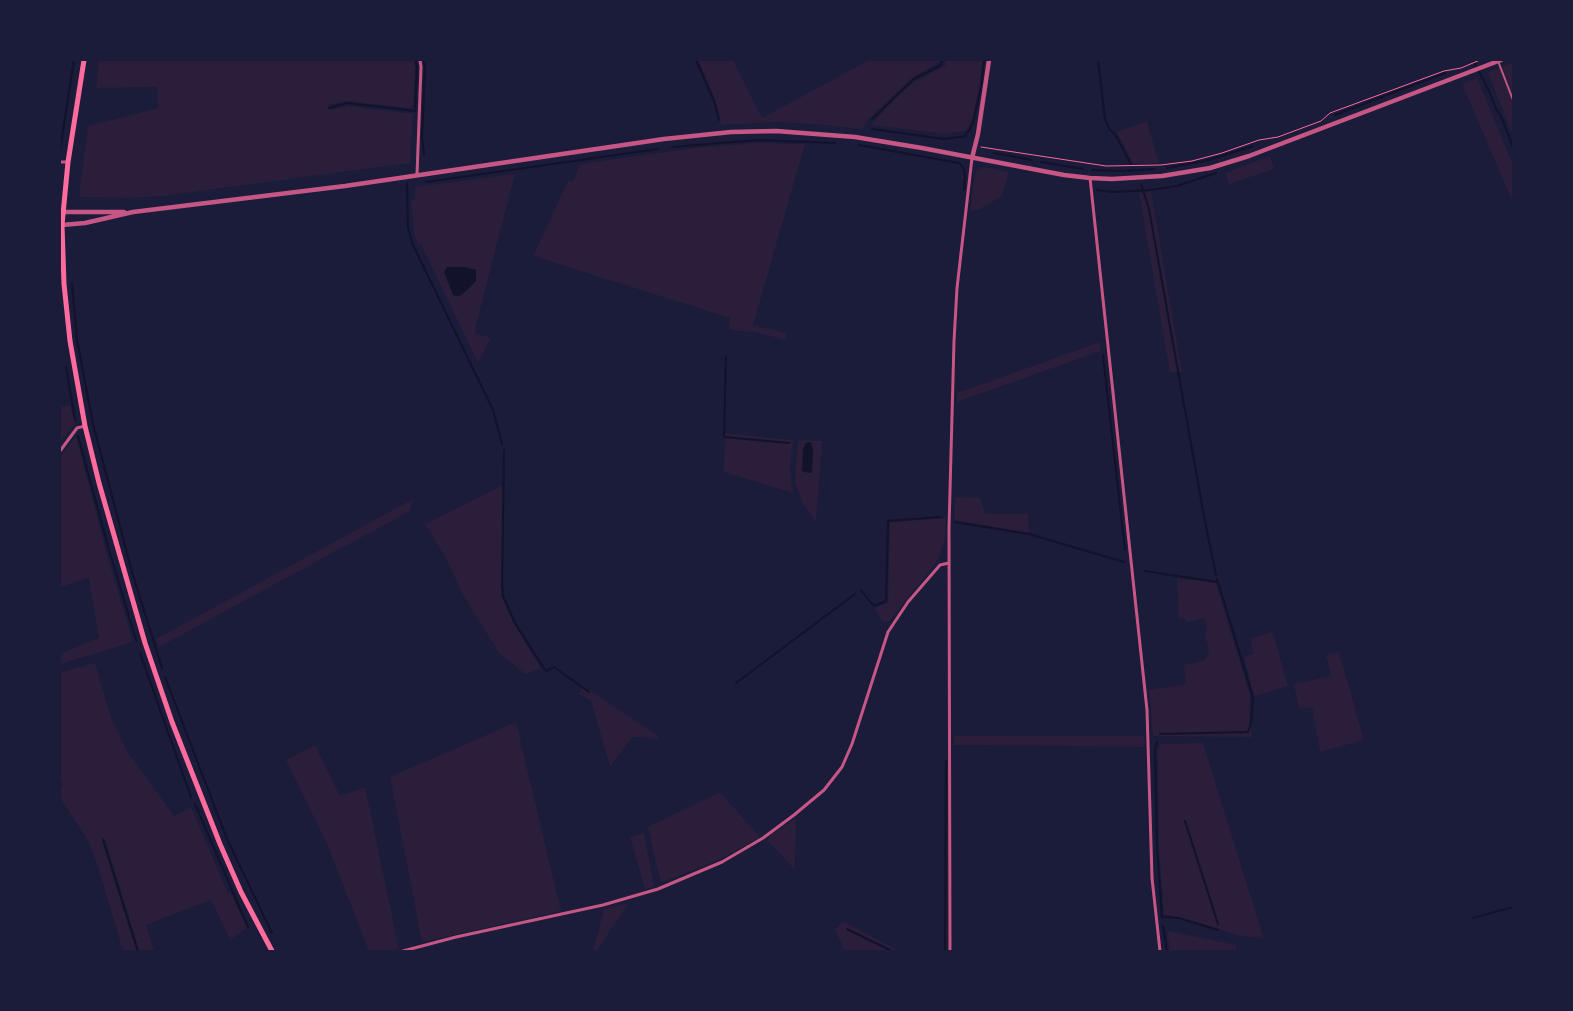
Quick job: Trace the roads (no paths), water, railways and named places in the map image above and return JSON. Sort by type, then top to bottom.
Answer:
[{"type":"main road","points":[[84,60],[68,162],[62,225],[64,284],[70,341],[85,426],[117,549],[145,643],[166,704],[220,844],[241,892],[272,951]]},
{"type":"street","points":[[417,175],[420,60]]},
{"type":"street","points":[[950,951],[949,563],[954,341],[957,288],[972,158],[989,60]]},
{"type":"street","points":[[62,225],[85,223],[133,212],[345,186],[664,139],[751,132],[820,133],[855,137],[1064,175],[1090,178],[1112,179],[1162,176],[1224,164],[1499,61]]},
{"type":"street","points":[[60,162],[68,162]]},
{"type":"street","points":[[1090,178],[1147,710],[1152,878],[1160,951]]},
{"type":"street","points":[[63,212],[133,212]]},
{"type":"street","points":[[60,451],[77,428],[85,426]]},
{"type":"street","points":[[403,951],[456,937],[604,905],[658,889],[722,862],[763,838],[824,790],[842,767],[852,744],[888,632],[908,602],[940,565],[949,563]]},
{"type":"lane","points":[[1499,61],[1513,100]]},
{"type":"waterway","points":[[60,150],[74,60]]},
{"type":"waterway","points":[[329,108],[347,103],[415,111],[417,67],[415,60]]},
{"type":"waterway","points":[[424,60],[422,138],[424,154]]},
{"type":"waterway","points":[[696,60],[714,101],[719,120]]},
{"type":"waterway","points":[[872,119],[914,79],[941,65],[942,60]]},
{"type":"waterway","points":[[966,134],[973,122],[981,88],[984,60]]},
{"type":"waterway","points":[[1098,60],[1105,120],[1131,164]]},
{"type":"waterway","points":[[1473,60],[1501,116],[1513,147]]},
{"type":"waterway","points":[[1335,115],[1445,73]]},
{"type":"waterway","points":[[872,129],[944,139],[966,136]]},
{"type":"waterway","points":[[672,147],[758,140],[835,143]]},
{"type":"waterway","points":[[859,145],[959,163],[965,173],[964,190]]},
{"type":"waterway","points":[[1167,168],[1209,160],[1253,146]]},
{"type":"waterway","points":[[426,182],[658,149]]},
{"type":"waterway","points":[[994,153],[1032,160]]},
{"type":"waterway","points":[[1041,162],[1083,169]]},
{"type":"waterway","points":[[1092,170],[1155,169]]},
{"type":"waterway","points":[[1097,190],[1114,192],[1150,190],[1177,186],[1216,173]]},
{"type":"waterway","points":[[407,183],[408,228],[413,245],[493,410],[502,444]]},
{"type":"waterway","points":[[1141,184],[1149,209],[1216,575]]},
{"type":"waterway","points":[[72,284],[77,340],[93,424],[132,572],[162,668]]},
{"type":"waterway","points":[[1103,355],[1125,550]]},
{"type":"waterway","points":[[726,356],[724,437],[789,443]]},
{"type":"waterway","points":[[66,367],[75,420]]},
{"type":"waterway","points":[[78,436],[136,640]]},
{"type":"waterway","points":[[504,450],[503,596],[515,623],[546,671],[554,667],[589,692]]},
{"type":"waterway","points":[[861,590],[874,606],[886,601],[888,521],[940,517]]},
{"type":"waterway","points":[[954,522],[1029,534],[1124,562]]},
{"type":"waterway","points":[[1145,571],[1217,582]]},
{"type":"waterway","points":[[1160,734],[1248,732],[1251,723],[1253,697],[1217,579]]},
{"type":"waterway","points":[[736,683],[855,594]]},
{"type":"waterway","points":[[140,653],[191,797]]},
{"type":"waterway","points":[[165,677],[227,839],[272,933]]},
{"type":"waterway","points":[[1157,742],[1155,750],[1157,847],[1162,918]]},
{"type":"waterway","points":[[945,951],[946,761]]},
{"type":"waterway","points":[[195,804],[248,927]]},
{"type":"waterway","points":[[1185,821],[1218,924]]},
{"type":"waterway","points":[[103,840],[138,951]]},
{"type":"waterway","points":[[1473,918],[1513,907]]},
{"type":"waterway","points":[[1163,917],[1179,918],[1218,930]]},
{"type":"waterway","points":[[1163,926],[1167,951]]},
{"type":"waterway","points":[[847,929],[892,951]]}]
